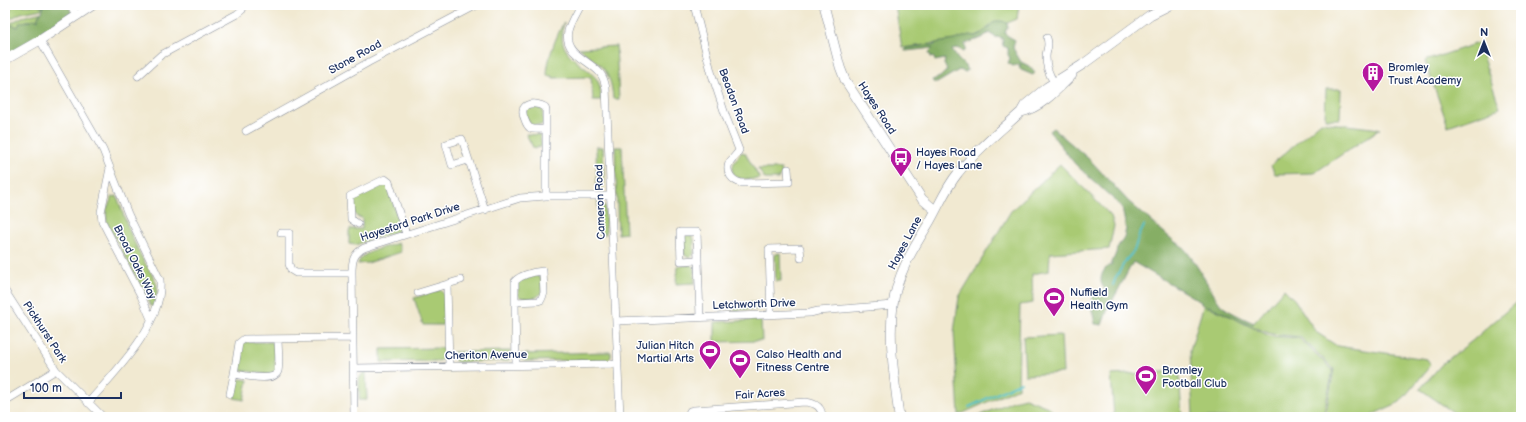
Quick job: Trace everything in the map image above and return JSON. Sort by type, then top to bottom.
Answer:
[{"type":"main road","points":[[5,60],[40,40],[93,5]]},
{"type":"main road","name":"Hayes Road","points":[[824,5],[840,67],[845,80],[922,199],[935,210]]},
{"type":"main road","name":"Hayes Lane","points":[[899,417],[893,361],[893,305],[904,267],[948,187],[958,172],[1021,112],[1025,105],[1054,82],[1082,65],[1150,15],[1170,5]]},
{"type":"main road","name":"Hayes Lane","points":[[1021,112],[1030,110],[1052,94],[1082,65]]},
{"type":"street","points":[[70,5],[78,16]]},
{"type":"street","points":[[138,76],[161,55],[237,14],[242,10],[244,5]]},
{"type":"street","name":"Stone Road","points":[[246,131],[369,62],[477,5]]},
{"type":"street","name":"Cameron Road","points":[[580,5],[569,27],[567,35],[568,41],[575,53],[600,73],[606,88],[620,417]]},
{"type":"street","name":"Beadon Road","points":[[694,5],[712,75],[739,150],[730,163],[729,172],[731,178],[741,183],[789,182],[788,169]]},
{"type":"street","points":[[1047,38],[1049,44],[1046,56],[1050,76],[1054,82]]},
{"type":"street","name":"Broad Oaks Way","points":[[40,40],[103,150],[128,214],[160,280],[161,291],[158,303],[132,353],[88,403]]},
{"type":"street","points":[[546,129],[546,196]]},
{"type":"street","points":[[468,160],[484,210]]},
{"type":"street","name":"Broad Oaks Way","points":[[110,167],[101,212],[102,221],[141,296],[151,319]]},
{"type":"street","points":[[358,224],[352,218],[350,196],[385,179],[390,182],[406,234]]},
{"type":"street","name":"Hayesford Park Drive","points":[[354,417],[352,260],[357,252],[364,248],[406,234],[520,198],[546,196],[611,196]]},
{"type":"street","points":[[698,260],[680,261],[680,232],[697,232],[698,260],[700,317]]},
{"type":"street","points":[[282,233],[289,233],[289,264],[291,270],[296,272],[352,273]]},
{"type":"street","points":[[771,314],[769,249],[800,248],[801,258]]},
{"type":"street","points":[[514,302],[542,300],[544,293],[543,263]]},
{"type":"street","points":[[516,365],[514,302],[515,281],[518,278],[534,272],[543,271]]},
{"type":"street","points":[[418,294],[461,280]]},
{"type":"street","points":[[447,285],[449,366]]},
{"type":"street","name":"Pickhurst Park","points":[[5,291],[56,370],[103,417]]},
{"type":"street","name":"Letchworth Drive","points":[[616,321],[810,312],[893,305]]},
{"type":"street","points":[[230,394],[239,343],[241,340],[353,338]]},
{"type":"street","points":[[234,374],[270,378],[276,376],[278,370],[278,339]]},
{"type":"street","name":"Cheriton Avenue","points":[[354,368],[618,364]]},
{"type":"street","points":[[5,401],[56,370]]},
{"type":"street","name":"Fair Acres","points":[[688,414],[810,403],[818,405],[822,417]]},
{"type":"green space","points":[[14,5],[44,6],[42,9],[21,13],[5,22],[7,15]]},
{"type":"green space","points":[[38,5],[67,5],[74,15],[5,57],[5,26],[13,25],[18,27],[20,22],[31,21],[33,19],[38,20],[38,16],[42,12],[44,6],[40,7]]},
{"type":"green space","points":[[895,5],[1019,5],[1017,19],[969,39],[902,48]]},
{"type":"green space","points":[[42,12],[40,13],[38,20],[26,21],[18,27],[13,25],[5,26],[22,17]]},
{"type":"green space","points":[[995,21],[1003,21],[1007,24],[1008,26],[1005,33],[1015,40],[1013,48],[1021,62],[1029,66],[1035,73],[1033,75],[1021,70],[1019,68],[1021,64],[1013,66],[1008,63],[1010,58],[1008,55],[1008,48],[1003,46],[1002,38],[995,37],[989,33],[981,38],[965,44],[966,49],[963,51],[957,48],[952,50],[957,58],[968,69],[966,72],[959,70],[937,83],[934,83],[932,80],[940,77],[947,70],[944,64],[945,59],[935,61],[929,52],[933,48],[904,50],[906,48],[935,45],[935,43],[954,40],[969,35],[976,36],[982,33]]},
{"type":"green space","points":[[564,22],[562,39],[564,45],[571,56],[597,79],[600,88],[601,100],[593,100],[591,77],[553,78],[553,76],[547,76],[550,55]]},
{"type":"green space","points":[[1478,43],[1500,108],[1448,126],[1425,61]]},
{"type":"green space","points":[[616,46],[619,99],[613,99],[610,81],[604,69],[579,48]]},
{"type":"green space","points":[[1326,89],[1341,89],[1340,119],[1325,119]]},
{"type":"green space","points":[[529,107],[543,110],[543,124],[531,125],[525,115]]},
{"type":"green space","points":[[1321,122],[1380,129],[1314,173],[1275,174],[1271,165]]},
{"type":"green space","points":[[1053,128],[1090,160],[1128,201],[1186,251],[1221,305],[1254,323],[1251,326],[1209,306],[1208,308],[1201,304],[1201,302],[1133,262],[1108,309],[1102,325],[1095,324],[1092,310],[1092,297],[1097,293],[1104,295],[1105,289],[1101,283],[1103,272],[1111,265],[1117,248],[1124,237],[1126,229],[1122,207],[1075,164],[1049,131]]},
{"type":"green space","points":[[526,134],[540,135],[542,146],[534,149]]},
{"type":"green space","points":[[596,147],[603,147],[604,184],[601,190],[597,190]]},
{"type":"green space","points":[[615,147],[622,147],[626,233],[618,234]]},
{"type":"green space","points":[[741,152],[745,153],[760,179],[746,179],[733,175],[732,171],[734,164]]},
{"type":"green space","points":[[1060,164],[1111,216],[1114,226],[1109,249],[1050,253],[1049,271],[1032,274],[1033,303],[1020,305],[1018,388],[959,415],[954,332],[959,297],[1011,211]]},
{"type":"green space","points":[[758,169],[781,169],[782,174],[778,179],[765,179]]},
{"type":"green space","points":[[383,184],[389,188],[400,227],[398,231],[356,245],[349,244],[350,229],[362,229],[362,218],[357,217],[354,212],[354,197]]},
{"type":"green space","points":[[117,196],[134,242],[157,286],[157,294],[153,307],[150,305],[107,223],[106,211],[112,197]]},
{"type":"green space","points":[[598,202],[605,206],[606,234],[599,235]]},
{"type":"green space","points":[[691,235],[694,239],[694,254],[690,257],[684,255],[684,237]]},
{"type":"green space","points":[[398,243],[401,252],[368,263],[358,264],[364,256],[369,253]]},
{"type":"green space","points":[[780,253],[781,281],[776,281],[775,256],[776,254]]},
{"type":"green space","points":[[691,265],[694,268],[695,283],[676,284],[677,266]]},
{"type":"green space","points":[[534,275],[540,277],[542,288],[540,294],[535,298],[520,297],[518,295],[518,283],[520,280]]},
{"type":"green space","points":[[1284,289],[1294,299],[1316,332],[1337,346],[1427,359],[1431,365],[1400,402],[1370,417],[1325,417],[1334,369],[1300,337],[1271,334],[1251,326]]},
{"type":"green space","points":[[440,290],[445,295],[443,325],[423,325],[414,298]]},
{"type":"green space","points":[[1521,298],[1521,417],[1460,417],[1420,389],[1442,364],[1472,341]]},
{"type":"green space","points":[[767,302],[767,306],[762,309],[734,310],[734,303]]},
{"type":"green space","points":[[1204,304],[1270,336],[1299,338],[1333,370],[1323,417],[1193,417],[1190,350]]},
{"type":"green space","points":[[761,320],[762,341],[715,342],[715,322]]},
{"type":"green space","points":[[1061,335],[1063,373],[1025,375],[1023,337]]},
{"type":"green space","points":[[244,342],[272,342],[275,346],[275,372],[270,375],[240,370],[238,368],[241,346]]},
{"type":"green space","points":[[443,348],[444,357],[439,361],[381,362],[381,349]]},
{"type":"green space","points":[[511,351],[510,359],[507,361],[458,362],[455,361],[453,352]]},
{"type":"green space","points":[[611,352],[611,357],[608,360],[525,361],[521,359],[520,354]]},
{"type":"green space","name":"Bromley Football Club","points":[[1179,371],[1182,417],[1114,417],[1111,375]]},
{"type":"green space","points":[[366,372],[367,400],[359,400],[359,379],[363,373]]},
{"type":"green space","points":[[240,379],[248,380],[244,400],[234,398],[237,382]]},
{"type":"green space","points":[[1025,398],[1048,407],[1059,417],[976,417],[1013,401]]},
{"type":"waterway","points":[[341,7],[345,5]]},
{"type":"waterway","points":[[1113,285],[1126,260],[1134,251],[1144,226]]},
{"type":"waterway","points":[[969,407],[1021,382]]},
{"type":"place","name":"Bromley Trust Academy","points":[[1373,92]]},
{"type":"place","name":"Hayes Road / Hayes Lane","points":[[901,178]]},
{"type":"place","name":"Nuffield Health Gym","points":[[1054,318]]},
{"type":"place","name":"Julian Hitch Martial Arts","points":[[710,370]]},
{"type":"place","name":"Calso Health and Fitness Centre","points":[[740,380]]},
{"type":"place","name":"Bromley Football Club","points":[[1146,396]]}]
